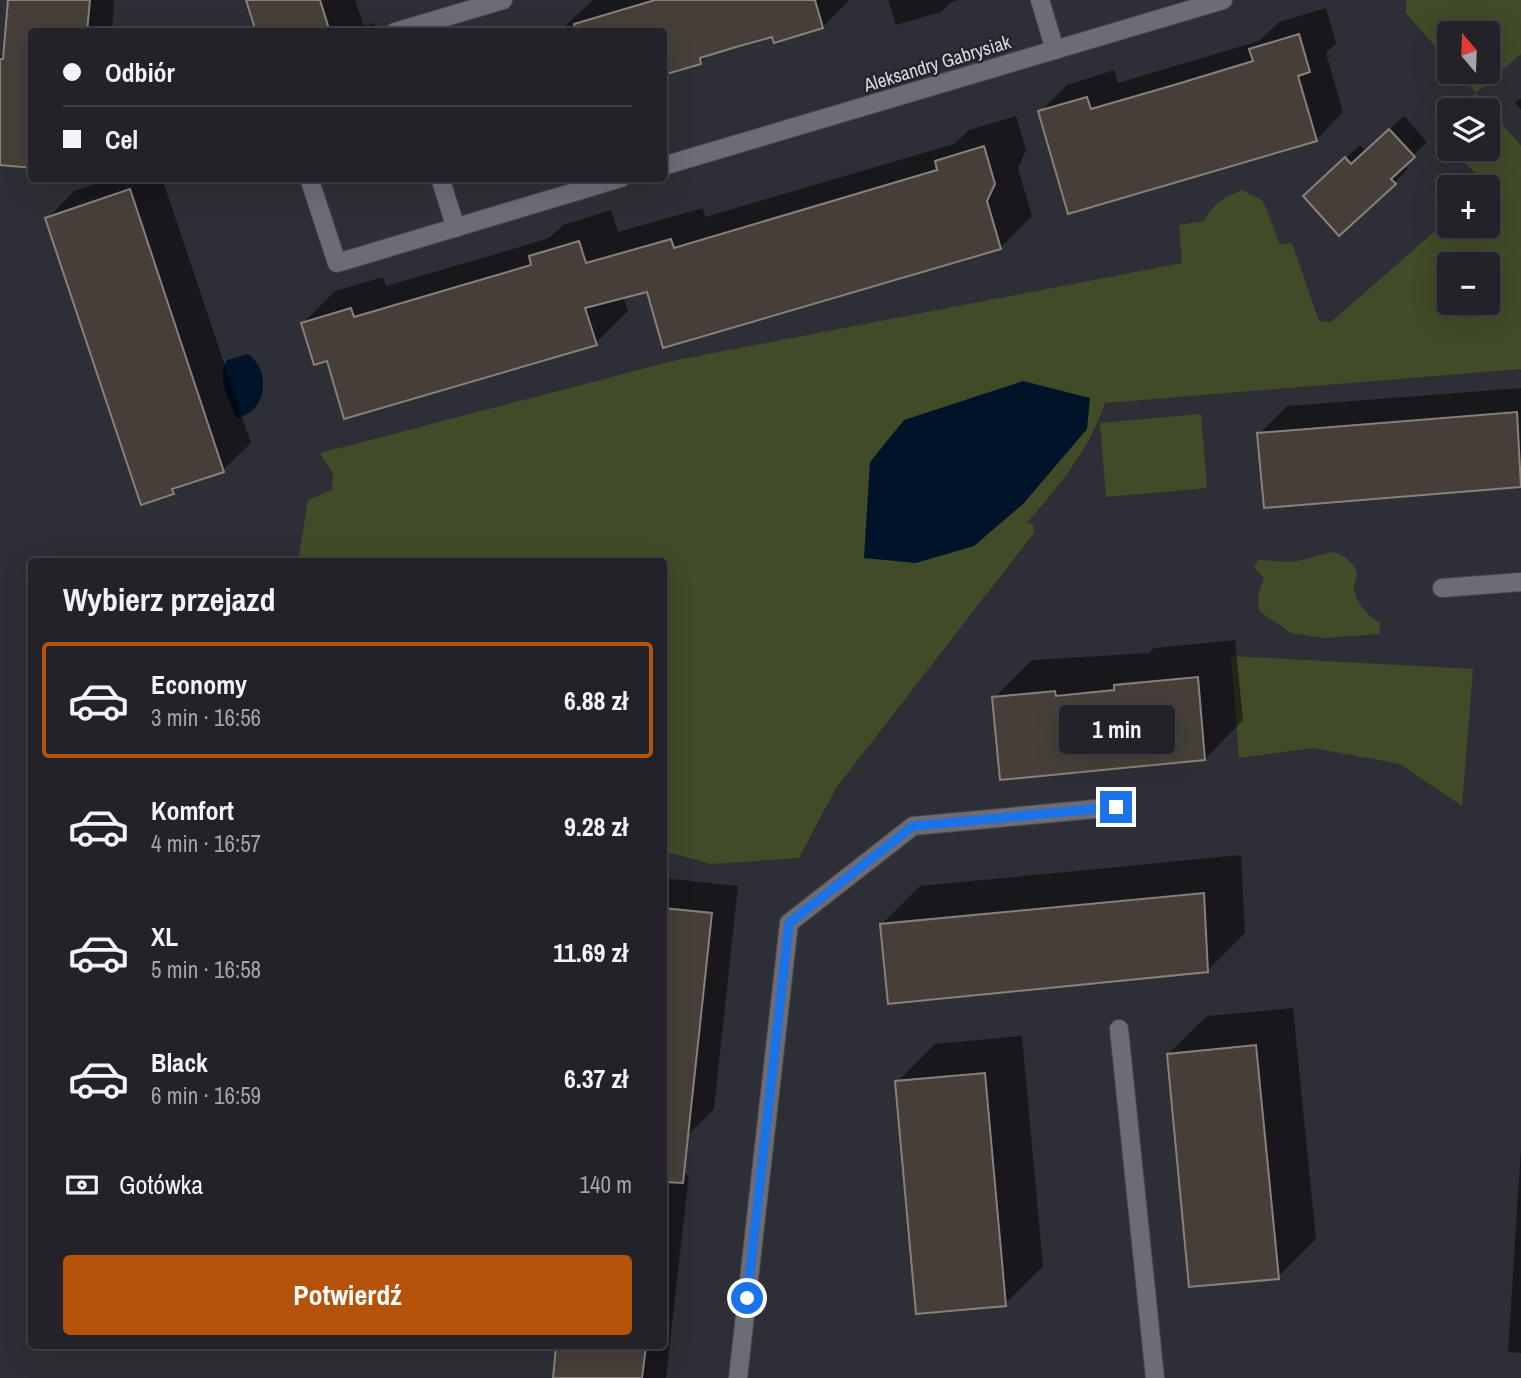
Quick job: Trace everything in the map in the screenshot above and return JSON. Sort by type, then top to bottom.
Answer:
[{"type":"street","points":[[408,28],[503,0]]},
{"type":"street","points":[[1040,0],[1055,50]]},
{"type":"street","name":"Aleksandry Gabrysiak","points":[[667,165],[1223,0]]},
{"type":"street","points":[[310,182],[337,263],[608,182]]},
{"type":"street","points":[[441,182],[456,228]]},
{"type":"street","points":[[1443,588],[1521,582]]},
{"type":"street","points":[[738,1378],[789,923],[913,826],[1116,807]]},
{"type":"street","points":[[1119,1029],[1155,1378]]},
{"type":"green space","points":[[1406,0],[1521,0],[1521,54],[1500,72],[1500,21],[1437,21],[1437,48],[1406,13]]},
{"type":"green space","points":[[1468,84],[1486,84],[1476,93]]},
{"type":"green space","points":[[1500,121],[1521,146],[1521,369],[1105,403],[1082,452],[1027,523],[1033,524],[1034,533],[836,788],[799,858],[711,864],[667,852],[667,558],[299,558],[308,500],[332,490],[333,473],[320,453],[677,360],[1182,263],[1179,225],[1204,221],[1220,202],[1242,190],[1263,201],[1280,244],[1292,243],[1319,321],[1331,322],[1437,229],[1437,238],[1500,238],[1500,175],[1476,175],[1464,161],[1500,161]]},
{"type":"green space","points":[[1201,414],[1207,488],[1106,497],[1100,423]]},
{"type":"green space","points":[[1333,552],[1340,554],[1354,566],[1357,575],[1355,594],[1364,609],[1380,623],[1379,634],[1324,638],[1291,633],[1259,611],[1258,596],[1264,578],[1254,567],[1258,560],[1293,562]]},
{"type":"green space","points":[[1231,656],[1473,669],[1462,806],[1400,764],[1314,748],[1239,758]]},
{"type":"water","points":[[248,354],[261,370],[263,390],[254,408],[246,415],[236,418],[223,382],[224,367],[227,360]]},
{"type":"water","points":[[1023,381],[1090,398],[1087,429],[1023,504],[974,546],[916,563],[864,558],[870,462],[904,420]]},
{"type":"building","points":[[8,0],[90,0],[87,28],[28,28],[28,168],[0,165],[0,59],[3,59]]},
{"type":"building","points":[[246,0],[320,0],[329,28],[255,28]]},
{"type":"building","points":[[655,0],[815,0],[823,28],[774,43],[772,37],[736,47],[700,58],[701,64],[667,74],[667,28],[574,28],[574,24]]},
{"type":"building","points":[[1299,34],[1310,72],[1298,76],[1317,141],[1068,214],[1038,111],[1087,97],[1091,109],[1174,85],[1253,61],[1249,49]]},
{"type":"building","points":[[1389,129],[1415,157],[1391,179],[1396,184],[1339,236],[1303,196],[1345,157],[1351,164]]},
{"type":"building","points":[[984,146],[995,184],[987,201],[1001,249],[663,348],[647,292],[585,308],[597,345],[344,419],[327,361],[314,365],[301,323],[351,308],[354,317],[531,265],[529,256],[579,241],[586,263],[671,239],[674,248],[937,170],[935,161]]},
{"type":"building","points":[[130,189],[224,472],[172,489],[174,494],[141,505],[45,218]]},
{"type":"building","points":[[1517,412],[1521,487],[1264,508],[1257,433]]},
{"type":"building","points":[[1198,677],[1205,760],[1000,780],[992,697],[1055,691],[1056,696],[1114,690],[1114,685]]},
{"type":"building","points":[[1204,893],[1208,972],[888,1004],[880,924]]},
{"type":"building","points":[[667,908],[712,913],[683,1183],[667,1182]]},
{"type":"building","points":[[1256,1045],[1279,1279],[1189,1287],[1167,1054]]},
{"type":"building","points":[[985,1073],[1006,1306],[916,1314],[895,1081]]},
{"type":"building","points":[[556,1349],[646,1349],[642,1378],[553,1378]]},
{"type":"route","points":[[747,1298],[789,923],[807,906],[913,826],[1116,807]]}]
